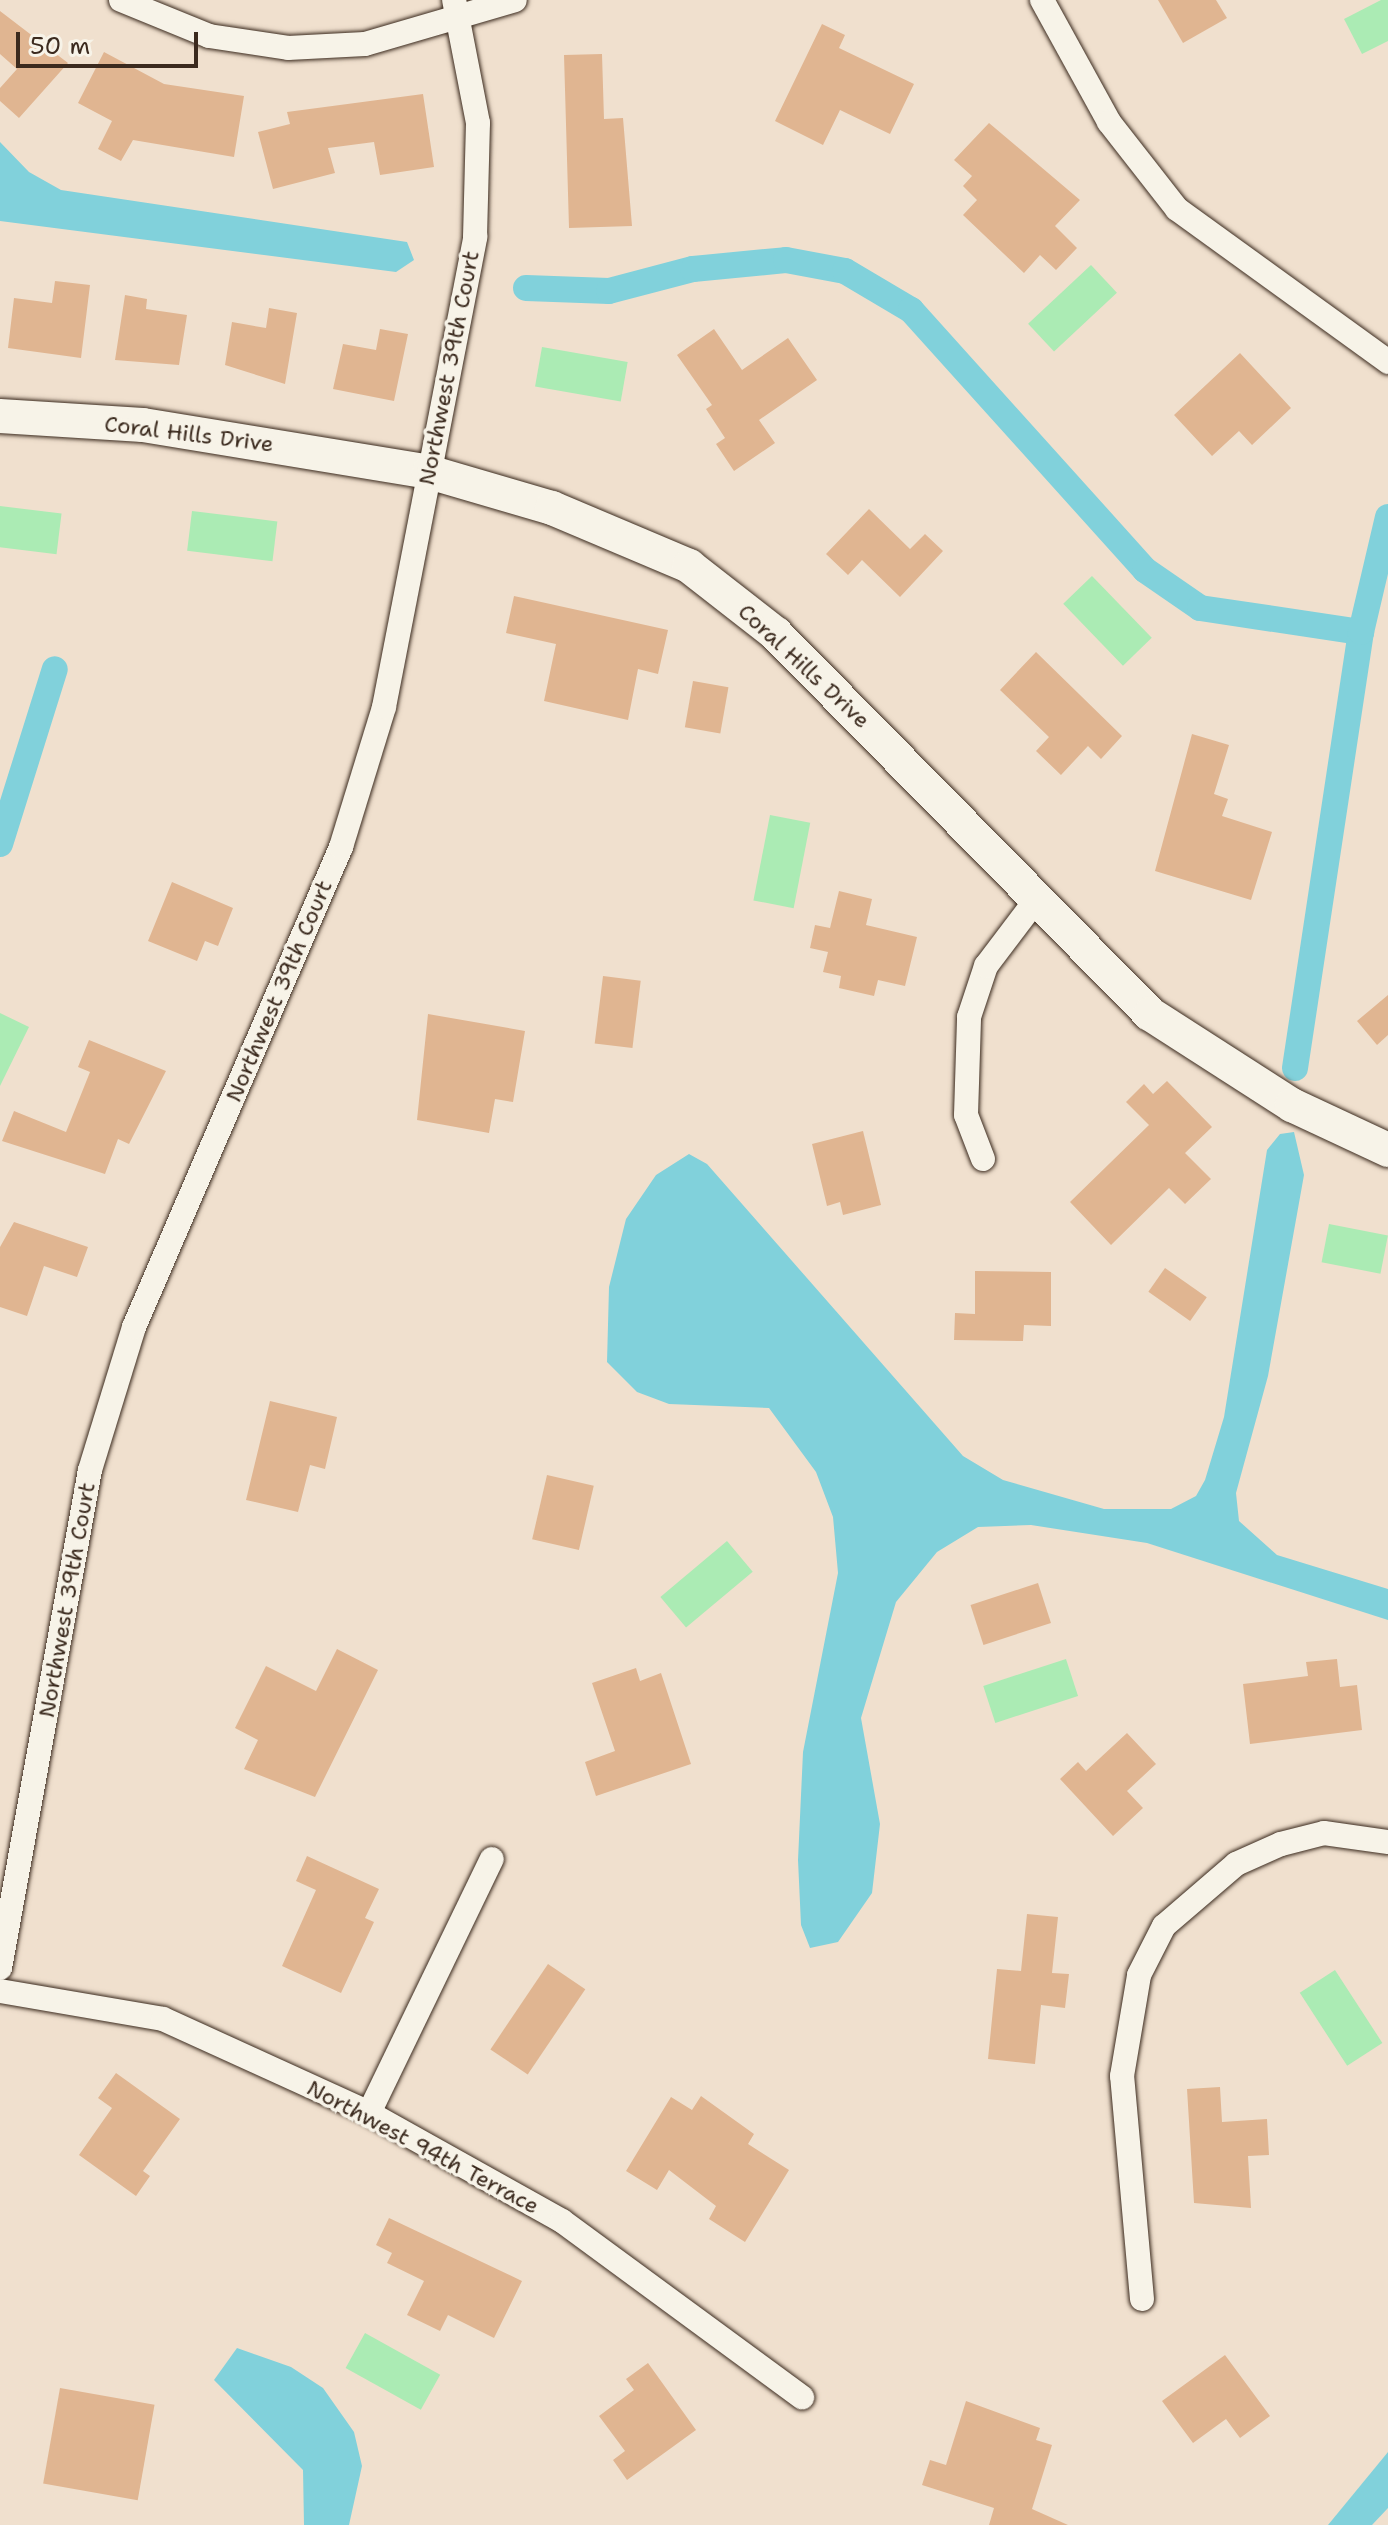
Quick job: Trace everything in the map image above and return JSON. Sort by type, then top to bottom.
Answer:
[{"type":"street","points":[[121,0],[209,36],[288,48],[365,44],[456,9],[515,0]]},
{"type":"street","points":[[1042,0],[1109,122],[1177,209],[1388,362]]},
{"type":"street","name":"Northwest 39th Court","points":[[0,1968],[90,1470],[134,1327],[341,847],[384,707],[475,237],[478,123],[456,9]]},
{"type":"street","name":"Coral Hills Drive","points":[[0,416],[143,425],[429,472],[552,508],[689,566],[776,634],[1150,1014],[1292,1105],[1388,1150]]},
{"type":"street","points":[[983,1159],[966,1115],[969,1017],[986,966],[1036,900]]},
{"type":"street","points":[[1142,2299],[1122,2076],[1139,1975],[1164,1926],[1236,1864],[1281,1844],[1324,1833],[1388,1842]]},
{"type":"street","points":[[369,2113],[492,1859]]},
{"type":"street","name":"Northwest 94th Terrace","points":[[0,1991],[163,2019],[369,2113],[562,2221],[802,2397]]},
{"type":"green space","points":[[1381,0],[1388,0],[1388,41],[1362,54],[1344,19]]},
{"type":"green space","points":[[1091,265],[1117,293],[1054,351],[1028,324]]},
{"type":"green space","points":[[542,347],[628,362],[621,401],[535,386]]},
{"type":"green space","points":[[0,506],[62,514],[57,554],[0,547]]},
{"type":"green space","points":[[192,511],[277,521],[272,561],[187,551]]},
{"type":"green space","points":[[1092,576],[1152,638],[1123,666],[1063,604]]},
{"type":"green space","points":[[770,815],[810,823],[794,908],[753,900]]},
{"type":"green space","points":[[0,1013],[29,1027],[0,1086]]},
{"type":"green space","points":[[1329,1224],[1388,1235],[1380,1274],[1322,1262]]},
{"type":"green space","points":[[727,1541],[753,1572],[686,1628],[660,1597]]},
{"type":"green space","points":[[1066,1659],[1078,1696],[995,1723],[983,1686]]},
{"type":"green space","points":[[1335,1970],[1382,2043],[1347,2066],[1300,1993]]},
{"type":"green space","points":[[365,2333],[440,2375],[421,2410],[346,2368]]},
{"type":"water","points":[[0,142],[29,172],[61,190],[407,242],[414,260],[396,272],[0,221]]},
{"type":"water","points":[[1294,1132],[1304,1175],[1268,1376],[1236,1493],[1239,1521],[1277,1555],[1388,1589],[1388,1620],[1147,1543],[1031,1525],[978,1527],[937,1552],[896,1602],[861,1718],[880,1824],[872,1893],[838,1942],[810,1948],[801,1925],[798,1860],[803,1752],[838,1573],[833,1517],[816,1472],[769,1408],[669,1404],[637,1392],[607,1362],[609,1287],[626,1219],[656,1175],[689,1154],[707,1164],[963,1456],[1003,1480],[1104,1509],[1171,1509],[1196,1496],[1205,1480],[1224,1417],[1267,1150],[1280,1134]]},
{"type":"water","points":[[237,2348],[291,2367],[323,2388],[354,2432],[362,2466],[349,2525],[304,2525],[303,2470],[214,2380]]},
{"type":"water","points":[[1388,2452],[1388,2508],[1372,2525],[1328,2525]]},
{"type":"building","points":[[1158,0],[1216,0],[1227,18],[1183,43]]},
{"type":"building","points":[[0,11],[68,63],[19,118],[0,101],[0,88],[17,69],[0,54]]},
{"type":"building","points":[[822,24],[845,35],[839,48],[914,84],[890,134],[840,110],[823,145],[775,121]]},
{"type":"building","points":[[104,52],[164,84],[244,96],[234,157],[133,140],[121,161],[98,149],[112,121],[78,103]]},
{"type":"building","points":[[602,54],[604,119],[623,118],[632,226],[569,228],[564,55]]},
{"type":"building","points":[[423,94],[434,167],[380,175],[374,142],[328,148],[335,173],[273,189],[258,132],[290,124],[287,112]]},
{"type":"building","points":[[989,123],[1080,200],[1055,226],[1077,248],[1056,270],[1040,255],[1024,273],[963,215],[977,200],[963,186],[972,176],[954,160]]},
{"type":"building","points":[[55,281],[90,285],[81,358],[8,348],[14,298],[52,303]]},
{"type":"building","points":[[125,295],[147,299],[146,309],[187,315],[179,365],[115,360]]},
{"type":"building","points":[[269,308],[297,313],[285,384],[225,365],[232,322],[266,328]]},
{"type":"building","points":[[380,329],[408,334],[394,401],[333,389],[343,344],[376,350]]},
{"type":"building","points":[[714,329],[742,370],[788,338],[817,380],[759,420],[775,443],[734,471],[716,444],[725,438],[706,409],[712,405],[677,355]]},
{"type":"building","points":[[1240,353],[1291,408],[1252,445],[1239,431],[1212,456],[1174,415]]},
{"type":"building","points":[[869,509],[910,549],[925,534],[943,551],[900,597],[862,560],[848,575],[826,554]]},
{"type":"building","points":[[514,596],[668,630],[658,674],[638,669],[628,720],[544,701],[556,644],[506,633]]},
{"type":"building","points":[[1036,652],[1122,736],[1101,759],[1088,746],[1061,775],[1036,751],[1049,737],[1000,690]]},
{"type":"building","points":[[693,681],[728,687],[720,734],[685,727]]},
{"type":"building","points":[[1192,734],[1229,745],[1214,794],[1228,799],[1222,816],[1272,832],[1251,900],[1155,871]]},
{"type":"building","points":[[172,882],[233,908],[218,946],[205,941],[197,961],[148,941]]},
{"type":"building","points":[[839,891],[872,899],[866,925],[917,937],[905,986],[878,980],[874,996],[839,988],[841,976],[823,972],[828,952],[810,948],[815,925],[830,928]]},
{"type":"building","points":[[603,976],[641,981],[632,1048],[595,1043]]},
{"type":"building","points":[[1388,995],[1388,1035],[1377,1045],[1357,1021]]},
{"type":"building","points":[[428,1014],[525,1031],[513,1102],[495,1099],[489,1133],[417,1120]]},
{"type":"building","points":[[89,1040],[166,1071],[129,1144],[118,1139],[105,1174],[2,1141],[14,1111],[66,1132],[90,1072],[78,1067]]},
{"type":"building","points":[[1167,1081],[1212,1127],[1185,1153],[1211,1179],[1185,1204],[1169,1188],[1111,1245],[1070,1202],[1149,1125],[1126,1102],[1144,1084],[1153,1094]]},
{"type":"building","points":[[863,1131],[881,1205],[843,1215],[840,1202],[827,1206],[812,1144]]},
{"type":"building","points":[[14,1222],[88,1247],[77,1277],[44,1266],[27,1316],[0,1307],[0,1247]]},
{"type":"building","points":[[1165,1268],[1207,1297],[1190,1321],[1148,1292]]},
{"type":"building","points":[[975,1271],[1051,1272],[1051,1326],[1024,1325],[1023,1341],[954,1340],[955,1313],[975,1314]]},
{"type":"building","points":[[270,1401],[337,1417],[325,1469],[310,1465],[298,1512],[246,1500]]},
{"type":"building","points":[[547,1475],[594,1486],[579,1550],[532,1539]]},
{"type":"building","points":[[1038,1583],[1051,1623],[983,1645],[970,1605]]},
{"type":"building","points":[[337,1649],[378,1670],[315,1797],[244,1769],[258,1740],[235,1728],[266,1666],[316,1691]]},
{"type":"building","points":[[1337,1659],[1340,1687],[1357,1685],[1362,1730],[1250,1744],[1243,1684],[1308,1676],[1306,1662]]},
{"type":"building","points":[[636,1668],[640,1681],[661,1673],[691,1764],[596,1796],[585,1762],[615,1751],[592,1683]]},
{"type":"building","points":[[1127,1733],[1156,1764],[1127,1791],[1143,1808],[1113,1836],[1060,1779],[1078,1762],[1086,1771]]},
{"type":"building","points":[[307,1856],[379,1889],[365,1918],[374,1922],[341,1993],[282,1966],[316,1890],[296,1881]]},
{"type":"building","points":[[1027,1914],[1058,1917],[1052,1973],[1069,1974],[1065,2008],[1041,2005],[1035,2064],[988,2059],[997,1969],[1021,1971]]},
{"type":"building","points":[[548,1964],[585,1989],[528,2075],[490,2049]]},
{"type":"building","points":[[116,2073],[180,2119],[143,2171],[150,2176],[136,2196],[79,2155],[112,2108],[98,2098]]},
{"type":"building","points":[[1220,2087],[1222,2122],[1267,2119],[1269,2155],[1248,2156],[1251,2208],[1194,2203],[1187,2089]]},
{"type":"building","points":[[701,2096],[754,2134],[748,2144],[789,2170],[745,2242],[709,2219],[716,2206],[669,2170],[657,2190],[626,2171],[671,2097],[692,2110]]},
{"type":"building","points":[[389,2218],[522,2281],[494,2338],[448,2315],[440,2331],[407,2315],[424,2281],[387,2263],[392,2253],[376,2245]]},
{"type":"building","points":[[1225,2355],[1270,2416],[1240,2438],[1226,2419],[1193,2443],[1162,2401]]},
{"type":"building","points":[[648,2363],[696,2430],[627,2480],[613,2460],[625,2451],[599,2416],[634,2390],[626,2379]]},
{"type":"building","points":[[60,2388],[155,2405],[138,2500],[43,2484]]},
{"type":"building","points":[[966,2401],[1040,2428],[1036,2440],[1052,2445],[1032,2509],[1068,2525],[989,2525],[994,2508],[922,2485],[930,2460],[946,2465]]},
{"type":"waterway","points":[[526,288],[609,291],[693,269],[786,260],[845,271],[911,310],[1145,570],[1200,608],[1361,632]]},
{"type":"waterway","points":[[1295,1068],[1361,632],[1388,517]]},
{"type":"waterway","points":[[0,844],[55,669]]}]
